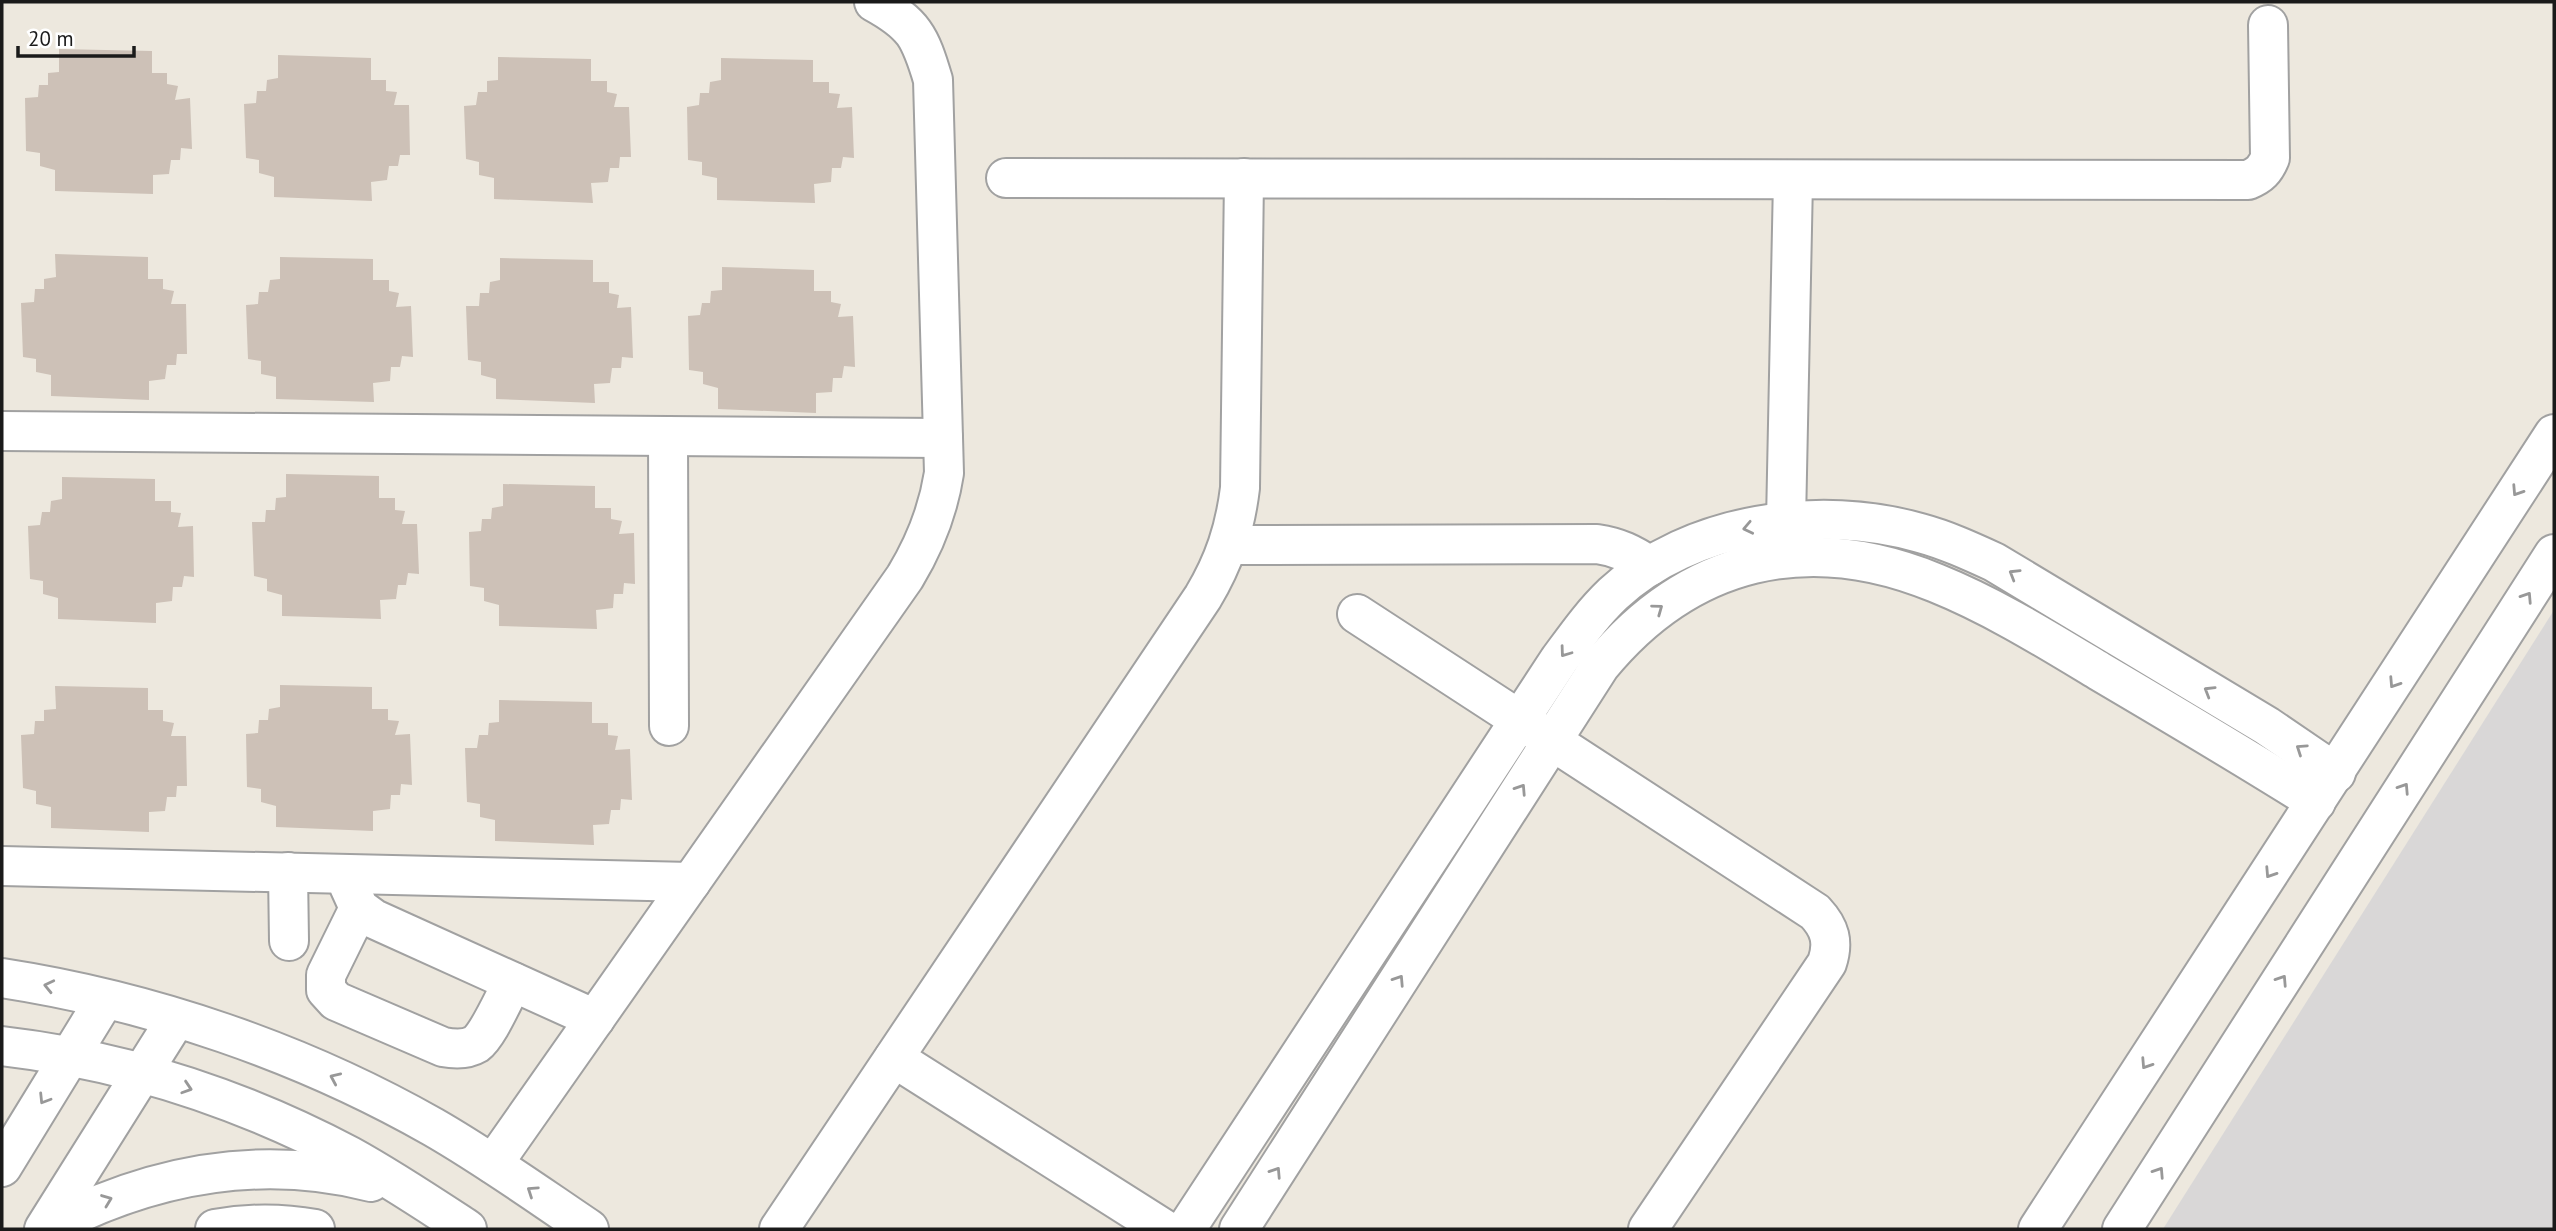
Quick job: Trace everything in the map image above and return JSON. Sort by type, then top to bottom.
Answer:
[{"type":"street","points":[[492,1164],[919,553],[940,501],[944,473],[933,80],[923,45],[900,16],[874,2]]},
{"type":"street","points":[[1006,178],[2248,180],[2258,176],[2266,168],[2270,158],[2269,25]]},
{"type":"street","points":[[779,1229],[1203,597],[1222,563],[1236,517],[1240,488],[1244,178]]},
{"type":"street","points":[[1786,522],[1793,180]]},
{"type":"street","points":[[2,431],[943,438]]},
{"type":"street","points":[[2038,1229],[2554,434]]},
{"type":"street","points":[[668,436],[668,726]]},
{"type":"street","points":[[1185,1229],[1584,625],[1615,593],[1650,566],[1681,548],[1750,527],[1786,522],[1830,521],[1877,524],[1917,532],[1957,545],[1994,562],[2255,719],[2326,788]]},
{"type":"street","points":[[1229,545],[1597,544],[1614,546],[1631,553],[1650,566]]},
{"type":"street","points":[[2122,1229],[2554,554]]},
{"type":"street","points":[[1239,1229],[1600,666],[1620,641],[1645,618],[1672,599],[1731,570],[1798,557],[1833,557],[1901,570],[1968,597],[2026,628],[2248,759],[2326,788]]},
{"type":"street","points":[[1357,614],[1815,912],[1825,923],[1831,937],[1831,951],[1827,963],[1648,1229]]},
{"type":"street","points":[[2,866],[288,872],[353,891],[691,882]]},
{"type":"street","points":[[288,872],[289,941]]},
{"type":"street","points":[[353,891],[326,975],[326,990],[336,1001],[443,1047],[456,1049],[468,1047],[482,1037],[513,982]]},
{"type":"street","points":[[353,891],[374,919],[595,1018]]},
{"type":"street","points":[[2,978],[105,999],[176,1018],[307,1065],[371,1094],[433,1127],[589,1229]]},
{"type":"street","points":[[2,1167],[105,999]]},
{"type":"street","points":[[45,1229],[176,1018]]},
{"type":"street","points":[[2,1046],[70,1056],[142,1073],[214,1096],[283,1124],[350,1157],[467,1229]]},
{"type":"street","points":[[894,1058],[1164,1229]]},
{"type":"street","points":[[45,1229],[86,1208],[131,1191],[177,1178],[225,1171],[274,1169],[321,1172],[414,1194]]},
{"type":"street","points":[[215,1229],[261,1224],[315,1229]]},
{"type":"shaded area","points":[[2554,610],[2554,1229],[2163,1229]]},
{"type":"building","points":[[59,49],[152,51],[152,73],[167,73],[167,84],[178,86],[175,100],[190,98],[192,149],[181,148],[180,160],[171,160],[169,174],[153,175],[153,194],[55,191],[55,170],[40,166],[40,153],[26,151],[25,98],[38,97],[39,85],[48,85],[48,73],[59,72]]},
{"type":"building","points":[[278,55],[371,58],[371,80],[386,80],[386,91],[397,92],[394,105],[409,105],[410,155],[400,155],[398,166],[389,166],[387,180],[371,182],[372,201],[274,197],[274,177],[259,173],[259,160],[246,158],[244,104],[256,103],[257,91],[266,91],[267,80],[278,78]]},
{"type":"building","points":[[498,57],[591,59],[591,81],[607,81],[607,92],[617,94],[614,107],[629,107],[631,157],[620,157],[619,168],[610,168],[608,182],[591,183],[593,203],[494,199],[494,178],[479,175],[479,162],[466,159],[464,106],[476,105],[478,92],[487,92],[487,81],[498,80]]},
{"type":"building","points":[[721,58],[813,60],[813,82],[829,82],[829,93],[840,94],[837,108],[852,107],[854,158],[843,157],[841,168],[832,168],[831,182],[814,184],[815,203],[717,200],[717,178],[702,175],[702,162],[688,160],[687,107],[699,105],[700,93],[709,93],[710,82],[721,80]]},
{"type":"building","points":[[55,254],[148,257],[148,279],[163,279],[163,289],[174,291],[171,304],[186,304],[187,354],[177,354],[176,365],[167,365],[165,379],[149,381],[149,400],[51,396],[51,375],[36,372],[36,359],[23,357],[21,303],[34,302],[35,289],[44,289],[44,279],[56,277]]},
{"type":"building","points":[[280,257],[373,259],[373,280],[389,280],[389,291],[399,293],[396,307],[411,306],[413,357],[402,356],[400,367],[391,367],[390,381],[373,383],[374,402],[276,399],[276,377],[261,374],[261,361],[248,359],[246,305],[258,304],[259,292],[268,292],[270,280],[280,279]]},
{"type":"building","points":[[500,258],[593,260],[593,282],[609,282],[609,293],[619,295],[617,308],[631,307],[633,358],[622,357],[621,368],[612,368],[610,383],[594,384],[595,403],[496,399],[496,379],[481,375],[481,362],[468,360],[466,306],[479,306],[480,293],[489,293],[490,282],[500,280]]},
{"type":"building","points":[[722,267],[814,270],[814,291],[831,291],[831,302],[841,304],[838,317],[853,316],[855,367],[844,366],[842,378],[833,378],[832,392],[816,393],[816,413],[718,409],[718,388],[703,384],[703,372],[689,370],[688,316],[700,315],[702,303],[710,303],[711,291],[722,290]]},
{"type":"building","points":[[286,474],[379,476],[379,498],[395,498],[395,510],[405,511],[402,524],[417,524],[419,574],[408,573],[406,585],[398,585],[396,599],[380,600],[381,619],[282,616],[282,595],[267,591],[267,579],[254,576],[252,522],[265,522],[266,510],[275,510],[276,498],[286,497]]},
{"type":"building","points":[[62,477],[155,479],[155,501],[171,501],[171,512],[181,513],[178,527],[193,526],[194,577],[184,576],[182,587],[173,587],[172,601],[156,603],[156,623],[58,619],[58,598],[43,594],[43,581],[30,579],[28,526],[40,525],[42,512],[50,512],[51,501],[62,499]]},
{"type":"building","points":[[503,484],[595,486],[595,508],[611,508],[611,519],[622,521],[619,534],[634,533],[635,584],[624,583],[623,594],[614,594],[613,608],[596,610],[597,629],[499,626],[499,605],[484,601],[484,588],[470,586],[469,532],[481,531],[482,519],[491,519],[492,508],[503,506]]},
{"type":"building","points":[[280,685],[372,687],[372,709],[388,709],[388,720],[399,721],[395,735],[410,734],[412,785],[401,784],[400,795],[391,795],[390,809],[373,811],[373,831],[276,827],[276,806],[261,802],[261,789],[247,787],[246,734],[258,733],[259,720],[268,720],[269,709],[280,707]]},
{"type":"building","points":[[55,686],[148,688],[148,710],[163,710],[163,721],[174,723],[171,736],[186,736],[187,786],[177,786],[176,797],[167,797],[165,811],[149,812],[149,832],[51,828],[51,807],[36,804],[36,791],[23,788],[21,735],[34,734],[35,721],[44,721],[44,710],[56,709]]},
{"type":"building","points":[[499,700],[592,702],[592,723],[608,723],[608,735],[618,736],[615,750],[630,749],[632,800],[621,799],[620,810],[611,810],[609,824],[593,825],[594,845],[495,841],[495,820],[480,817],[480,804],[467,802],[465,748],[477,748],[479,735],[488,735],[489,723],[499,722]]}]
